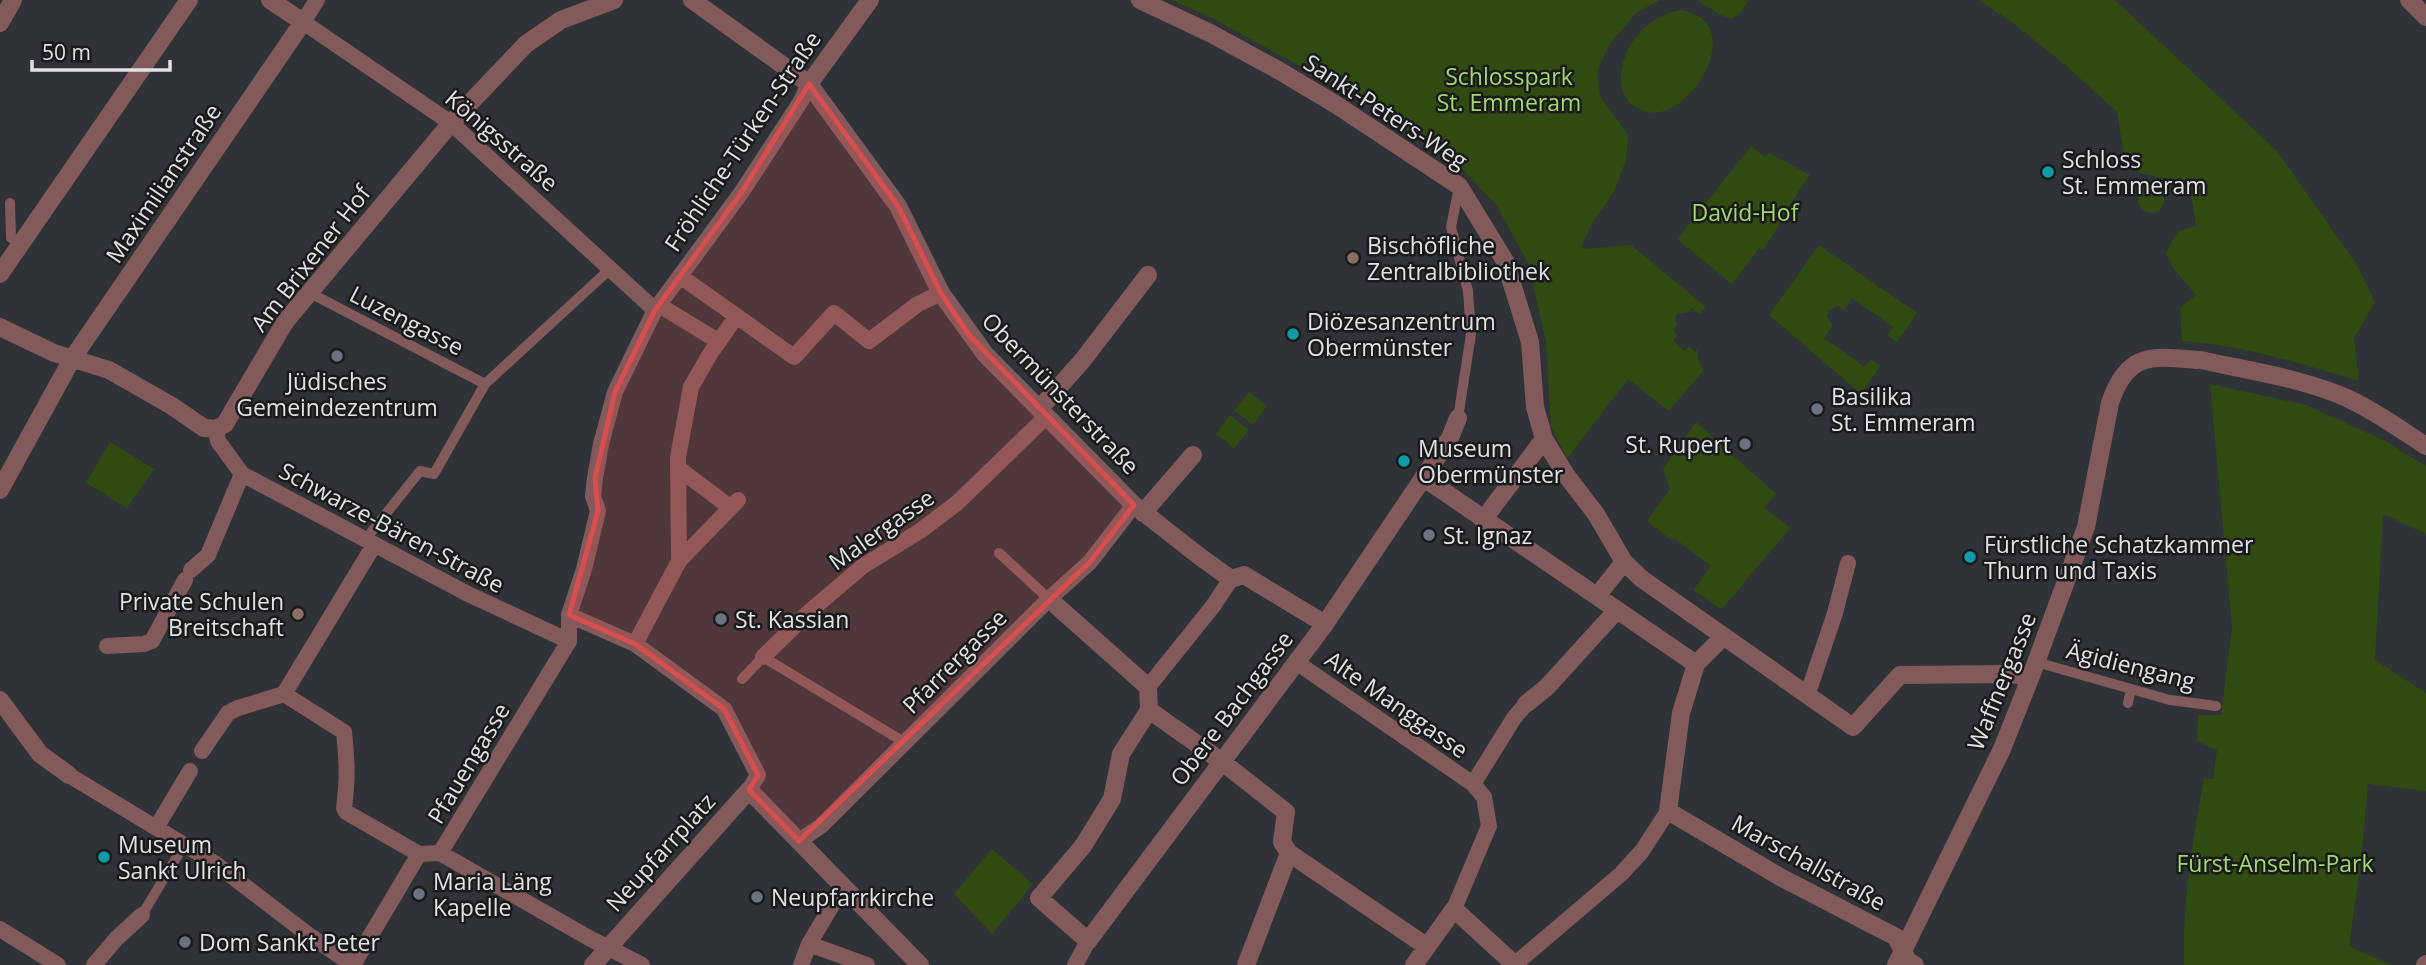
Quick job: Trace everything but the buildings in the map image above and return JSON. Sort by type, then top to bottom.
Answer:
[{"type":"street","points":[[0,23],[13,0]]},
{"type":"street","points":[[0,274],[189,0]]},
{"type":"street","name":"Königsstraße","points":[[270,0],[451,122],[609,270],[657,308],[718,341]]},
{"type":"street","name":"Maximilianstraße","points":[[0,490],[72,359],[317,0]]},
{"type":"street","name":"Am Brixener Hof","points":[[216,429],[225,424],[285,322],[451,122],[526,44],[561,20],[614,0]]},
{"type":"street","name":"Obermünsterstraße","points":[[692,0],[809,84],[898,206],[941,293],[969,335],[1138,509],[1231,579],[1244,575],[1325,624]]},
{"type":"street","name":"Fröhliche-Türken-Straße","points":[[569,641],[569,615],[598,511],[593,496],[595,478],[615,392],[657,308],[741,193],[801,101],[809,84],[870,0]]},
{"type":"street","name":"Sankt-Peters-Weg","points":[[1140,0],[1210,33],[1278,70],[1335,104],[1459,186],[1505,261],[1530,342],[1535,407],[1544,439],[1566,475],[1596,514],[1624,562],[1642,579],[1853,727],[1900,675],[2034,669]]},
{"type":"street","points":[[2409,0],[2426,17]]},
{"type":"street","points":[[1043,412],[1148,275]]},
{"type":"street","points":[[680,276],[794,357],[834,313],[869,341],[918,304],[941,293]]},
{"type":"street","points":[[679,561],[678,463],[691,387],[718,341],[736,317]]},
{"type":"street","points":[[0,327],[54,353],[109,370],[172,406],[204,428],[216,429]]},
{"type":"street","name":"Waffnergasse","points":[[1899,958],[2002,749],[2034,669],[2086,527],[2110,402],[2124,373],[2138,362],[2157,356],[2199,360],[2299,382],[2349,399],[2426,446]]},
{"type":"street","name":"Malergasse","points":[[763,657],[810,611],[863,566],[920,531],[957,503],[1043,412]]},
{"type":"street","name":"Obere Bachgasse","points":[[1075,965],[1088,942],[1325,624],[1450,438],[1458,418]]},
{"type":"street","name":"Schwarze-Bären-Straße","points":[[216,429],[218,441],[242,474],[468,594],[569,641]]},
{"type":"street","points":[[1483,520],[1544,439]]},
{"type":"street","points":[[1138,509],[1193,455]]},
{"type":"street","points":[[569,615],[635,644],[679,561],[734,504],[678,463]]},
{"type":"street","points":[[107,646],[152,641],[195,564],[208,555],[242,474]]},
{"type":"street","points":[[1424,478],[1696,664]]},
{"type":"street","name":"Pfarrergasse","points":[[799,841],[820,827],[1049,599],[1090,562],[1138,509]]},
{"type":"street","points":[[202,751],[228,713],[284,694],[370,542]]},
{"type":"street","points":[[1597,596],[1624,562]]},
{"type":"street","points":[[1808,693],[1848,563]]},
{"type":"street","points":[[1088,942],[1039,898],[1083,846],[1112,799],[1121,754],[1149,710],[1148,687],[1213,606],[1231,579]]},
{"type":"street","points":[[1049,599],[1148,687]]},
{"type":"street","points":[[1414,965],[1454,909],[1489,827],[1484,797],[1473,784],[1514,718],[1547,687],[1617,610]]},
{"type":"street","points":[[1454,909],[1515,965],[1621,874],[1642,851],[1668,811],[1681,713],[1696,664],[1724,636]]},
{"type":"street","name":"Pfauengasse","points":[[419,854],[440,853],[569,641]]},
{"type":"street","name":"Neupfarrplatz","points":[[600,957],[748,790],[758,775],[724,709],[635,644]]},
{"type":"street","name":"Alte Manggasse","points":[[1296,662],[1473,784]]},
{"type":"street","points":[[0,700],[40,754],[70,776],[216,863],[306,933],[353,965],[419,854],[346,812],[344,808],[348,762],[344,732],[284,694]]},
{"type":"street","points":[[1149,710],[1286,812],[1282,842],[1289,853],[1426,946]]},
{"type":"street","points":[[161,831],[190,771]]},
{"type":"street","name":"Neupfarrplatz","points":[[748,790],[920,965]]},
{"type":"street","name":"Marschallstraße","points":[[1668,811],[1783,878],[1896,937],[1899,958],[1915,965]]},
{"type":"street","name":"Neupfarrplatz","points":[[440,853],[589,938],[600,957],[642,965]]},
{"type":"street","points":[[1247,965],[1289,853]]},
{"type":"street","points":[[801,965],[809,944],[843,887]]},
{"type":"street","points":[[94,965],[116,939],[142,915]]},
{"type":"street","points":[[0,929],[58,965]]},
{"type":"street","points":[[809,944],[867,965]]},
{"type":"lane","points":[[1458,418],[1471,334],[1468,291],[1451,227],[1459,186]]},
{"type":"lane","points":[[10,203],[12,238],[20,243]]},
{"type":"lane","points":[[370,542],[420,471],[434,474],[485,384],[609,270]]},
{"type":"lane","name":"Luzengasse","points":[[310,293],[485,384]]},
{"type":"lane","points":[[999,553],[1049,599]]},
{"type":"lane","points":[[763,657],[904,742]]},
{"type":"lane","name":"Malergasse","points":[[742,679],[763,657]]},
{"type":"lane","name":"Ägidiengang","points":[[2034,669],[2170,700],[2216,706]]},
{"type":"lane","points":[[2128,703],[2131,689]]},
{"type":"lane","points":[[142,915],[184,845]]},
{"type":"highlighted area","points":[[809,84],[898,206],[941,293],[969,335],[1134,505],[1090,562],[799,841],[749,790],[758,775],[724,709],[635,644],[569,615],[598,511],[595,478],[615,392],[655,310],[741,193]]},
{"type":"green space","name":"Schlosspark St. Emmeram","points":[[1172,0],[1660,0],[1636,13],[1609,45],[1597,72],[1600,96],[1628,135],[1626,160],[1614,192],[1592,223],[1581,248],[1631,245],[1706,307],[1699,314],[1692,308],[1687,313],[1677,314],[1677,325],[1673,330],[1678,335],[1673,341],[1685,351],[1689,347],[1696,352],[1701,342],[1698,357],[1704,370],[1669,411],[1628,379],[1567,459],[1551,427],[1546,342],[1528,263],[1497,206],[1454,160],[1346,91],[1210,17]]},
{"type":"green space","points":[[1697,0],[1749,0],[1740,13],[1731,19]]},
{"type":"green space","points":[[1978,0],[2115,0],[2277,151],[2357,265],[2375,302],[2354,338],[2359,381],[2249,351],[2182,341],[2180,308],[2196,295],[2173,268],[2166,253],[2178,231],[2196,226],[2192,200],[2184,183],[2136,172],[2125,164],[2117,112],[2064,64],[2009,20]]},
{"type":"green space","points":[[1681,10],[1701,18],[1711,32],[1712,50],[1707,69],[1696,87],[1681,102],[1664,111],[1647,112],[1626,99],[1622,88],[1622,65],[1626,53],[1648,24]]},
{"type":"green space","name":"David-Hof","points":[[1751,146],[1765,157],[1769,153],[1810,175],[1763,250],[1759,248],[1732,284],[1677,239]]},
{"type":"green space","points":[[2151,187],[2160,191],[2164,200],[2160,209],[2151,213],[2142,209],[2138,200],[2142,191]]},
{"type":"green space","points":[[1819,245],[1917,313],[1897,342],[1887,335],[1893,327],[1852,298],[1844,310],[1838,306],[1828,310],[1827,317],[1833,325],[1824,338],[1865,367],[1871,359],[1880,366],[1861,394],[1769,315]]},
{"type":"green space","name":"Fürst-Anselm-Park","points":[[2210,384],[2307,405],[2385,441],[2426,466],[2426,534],[2383,514],[2375,660],[2426,693],[2426,791],[2368,784],[2349,946],[2391,965],[2184,965],[2185,918],[2192,848],[2204,778],[2213,779],[2217,750],[2197,741],[2198,715],[2221,715],[2232,627]]},
{"type":"green space","points":[[1249,392],[1267,406],[1253,425],[1234,410]]},
{"type":"green space","points":[[1230,415],[1249,430],[1234,448],[1216,434]]},
{"type":"green space","points":[[1696,422],[1776,494],[1764,507],[1790,528],[1722,609],[1693,590],[1711,566],[1647,521],[1670,489],[1663,468]]},
{"type":"green space","points":[[110,442],[154,469],[127,508],[86,483]]},
{"type":"green space","points":[[992,849],[1033,884],[992,934],[954,894]]},
{"type":"place","name":"Schloss St. Emmeram","points":[[2048,172]]},
{"type":"place","name":"Bischöfliche Zentralbibliothek","points":[[1353,258]]},
{"type":"place","name":"Diözesanzentrum Obermünster","points":[[1293,334]]},
{"type":"place","name":"Jüdisches Gemeindezentrum","points":[[337,356]]},
{"type":"place","name":"Basilika St. Emmeram","points":[[1817,409]]},
{"type":"place","name":"St. Rupert","points":[[1745,444]]},
{"type":"place","name":"Museum Obermünster","points":[[1404,461]]},
{"type":"place","name":"St. Ignaz","points":[[1429,535]]},
{"type":"place","name":"Fürstliche Schatzkammer Thurn und Taxis","points":[[1970,557]]},
{"type":"place","name":"Private Schulen Breitschaft","points":[[298,614]]},
{"type":"place","name":"St. Kassian","points":[[721,619]]},
{"type":"place","name":"Museum Sankt Ulrich","points":[[104,857]]},
{"type":"place","name":"Maria Läng Kapelle","points":[[419,894]]},
{"type":"place","name":"Neupfarrkirche","points":[[757,897]]},
{"type":"place","name":"Dom Sankt Peter","points":[[185,942]]}]
